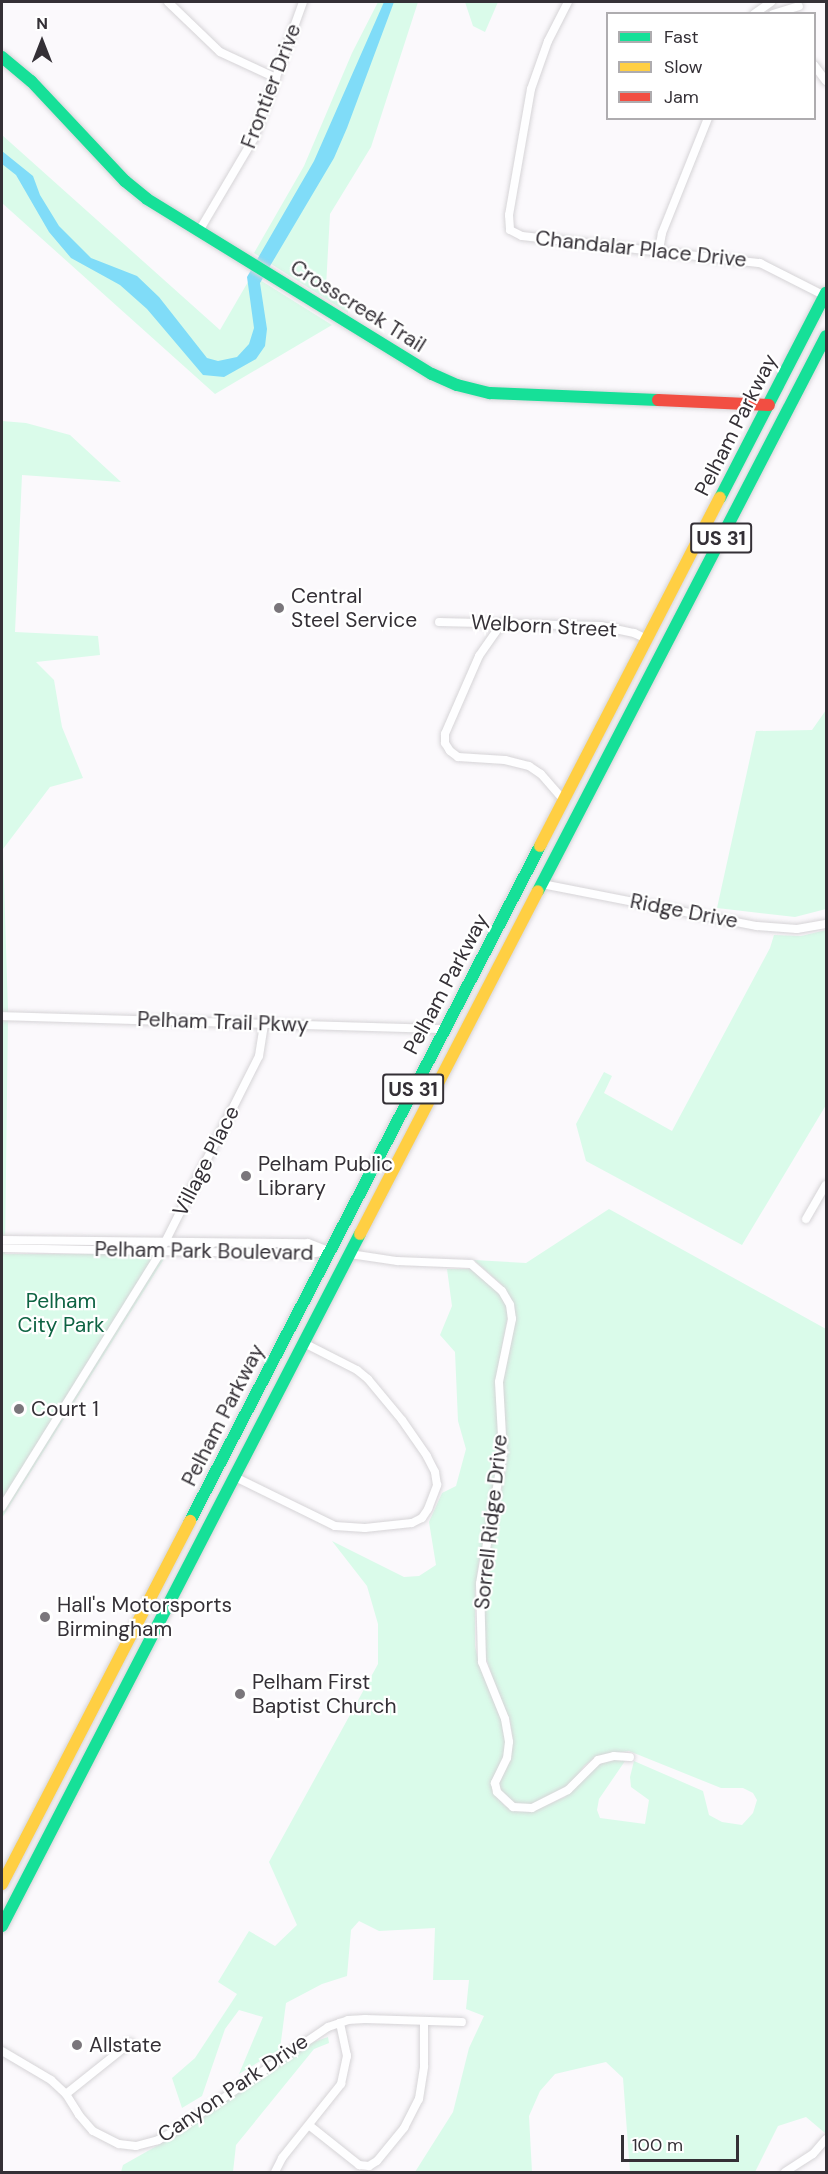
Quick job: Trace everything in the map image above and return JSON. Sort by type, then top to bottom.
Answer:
[{"type":"main road","name":"Crosscreek Trail","points":[[2,57],[30,81],[125,181],[160,208],[432,374],[478,391],[530,396],[769,405],[788,410]]},
{"type":"main road","name":"Pelham Parkway","points":[[2,1884],[769,405],[822,312],[826,295]]},
{"type":"main road","name":"Pelham Parkway","points":[[2,1926],[826,336]]},
{"type":"main road","points":[[647,639],[664,648]]},
{"type":"main road","points":[[600,730],[617,740]]},
{"type":"main road","points":[[553,820],[571,829]]},
{"type":"main road","points":[[515,894],[542,884]]},
{"type":"main road","points":[[444,1029],[464,1034]]},
{"type":"main road","points":[[329,1251],[350,1254]]},
{"type":"main road","points":[[291,1326],[304,1343]]},
{"type":"main road","points":[[218,1468],[235,1477]]},
{"type":"main road","points":[[139,1619],[156,1628]]},
{"type":"main road","points":[[88,1716],[108,1720]]},
{"type":"main road","points":[[39,1812],[56,1820]]},
{"type":"street","points":[[168,2],[220,52],[276,78]]},
{"type":"street","name":"Frontier Drive","points":[[199,231],[254,138],[303,2]]},
{"type":"street","name":"Chandalar Place Drive","points":[[568,2],[548,41],[531,89],[509,215],[510,230],[522,236],[760,263],[826,295]]},
{"type":"street","points":[[757,12],[771,2]]},
{"type":"street","points":[[780,12],[799,7]]},
{"type":"street","points":[[816,68],[826,81]]},
{"type":"street","points":[[659,250],[662,233],[707,120]]},
{"type":"street","name":"Welborn Street","points":[[439,622],[601,627],[634,633],[647,639]]},
{"type":"street","points":[[502,623],[478,656],[446,734],[445,743],[458,757],[505,760],[530,765],[564,800]]},
{"type":"street","name":"Ridge Drive","points":[[542,884],[757,926],[796,929],[826,924]]},
{"type":"street","name":"Pelham Trail Pkwy","points":[[2,1016],[444,1029]]},
{"type":"street","name":"Village Place","points":[[2,1507],[161,1251],[259,1056],[264,1023]]},
{"type":"street","points":[[806,1219],[826,1185]]},
{"type":"street","name":"Pelham Park Boulevard","points":[[2,1240],[308,1243],[329,1251]]},
{"type":"street","name":"Pelham Park Boulevard","points":[[2,1248],[308,1254],[329,1251]]},
{"type":"street","name":"Sorrell Ridge Drive","points":[[350,1254],[397,1261],[471,1264],[502,1291],[510,1305],[512,1319],[499,1382],[503,1453],[480,1584],[482,1662],[505,1719],[509,1742],[507,1758],[495,1783],[497,1792],[513,1806],[532,1808],[568,1790],[598,1760],[614,1756],[630,1757]]},
{"type":"street","points":[[235,1477],[335,1526],[365,1528],[412,1523],[422,1518],[428,1509],[436,1485],[435,1472],[427,1456],[402,1420],[368,1379],[357,1370],[304,1343]]},
{"type":"street","name":"Canyon Park Drive","points":[[2,2052],[43,2074],[66,2094],[86,2124],[101,2136],[128,2146],[147,2144],[175,2131],[305,2040],[340,2023],[365,2019],[462,2022]]},
{"type":"street","points":[[310,2126],[359,2165],[369,2166],[377,2161],[404,2128],[419,2099],[423,2079],[424,2021]]},
{"type":"street","points":[[275,2172],[282,2158],[336,2093],[344,2075],[347,2056],[340,2023]]},
{"type":"street","points":[[66,2094],[130,2043]]},
{"type":"street","points":[[785,2172],[813,2154],[826,2139]]},
{"type":"green space","points":[[378,2],[418,2],[371,147],[330,214],[326,287],[348,309],[348,313],[254,253],[304,166],[352,53]]},
{"type":"green space","points":[[465,2],[498,2],[485,32],[473,26]]},
{"type":"green space","points":[[2,135],[220,330],[252,275],[332,325],[215,394],[2,203]]},
{"type":"green space","name":"Pelham City Park","points":[[2,421],[26,423],[70,435],[121,482],[22,475],[15,632],[98,636],[100,655],[36,662],[54,680],[62,727],[83,778],[50,787],[3,849],[8,1012],[5,1254],[167,1254],[2,1518]]},
{"type":"green space","points":[[826,710],[826,909],[795,917],[717,908],[756,731],[812,730]]},
{"type":"green space","points":[[826,930],[826,1105],[742,1245],[586,1161],[576,1124],[604,1072],[612,1076],[604,1093],[672,1131],[770,948],[774,935],[801,936]]},
{"type":"green space","points":[[609,1209],[826,1329],[825,2133],[806,2117],[778,2126],[755,2172],[630,2172],[623,2078],[606,2062],[555,2074],[540,2091],[529,2116],[532,2172],[415,2172],[453,2112],[469,2048],[484,2016],[466,2009],[469,1980],[433,1980],[435,1928],[379,1931],[359,1921],[351,1930],[347,1976],[322,1984],[286,2003],[280,2049],[239,2074],[263,2017],[239,2010],[225,2029],[202,2096],[182,2108],[172,2078],[195,2058],[237,1994],[218,1982],[249,1931],[275,1946],[297,1925],[269,1862],[378,1664],[378,1624],[367,1586],[332,1541],[404,1577],[419,1576],[436,1565],[429,1522],[442,1493],[456,1486],[466,1449],[458,1421],[455,1352],[440,1335],[452,1306],[447,1269],[473,1269],[505,1297],[509,1310],[497,1374],[499,1472],[479,1560],[475,1594],[475,1646],[479,1663],[503,1722],[505,1740],[505,1753],[493,1793],[505,1806],[518,1811],[538,1809],[565,1797],[591,1768],[601,1762],[618,1758],[625,1761],[599,1799],[597,1810],[600,1818],[645,1824],[649,1800],[631,1787],[630,1777],[634,1761],[703,1791],[709,1815],[722,1822],[742,1825],[753,1813],[757,1800],[753,1793],[743,1788],[721,1788],[629,1751],[597,1756],[584,1766],[571,1784],[529,1807],[514,1804],[497,1787],[513,1740],[510,1720],[497,1692],[483,1647],[483,1593],[485,1563],[505,1474],[507,1451],[502,1376],[514,1328],[515,1309],[502,1285],[474,1260],[526,1263]]},
{"type":"green space","points":[[328,2037],[329,2043],[314,2049],[236,2145],[233,2172],[121,2172],[123,2165],[169,2139],[308,2044]]},
{"type":"water","points":[[384,2],[394,2],[334,158],[260,283],[267,329],[265,346],[256,359],[224,377],[203,375],[147,309],[120,285],[71,258],[49,232],[16,175],[2,164],[2,151],[33,176],[40,195],[59,226],[91,258],[137,276],[159,297],[207,358],[218,361],[237,357],[249,344],[254,328],[247,277],[314,161]]},
{"type":"traffic: fast","points":[[2,57],[31,81],[125,181],[147,199],[432,374],[457,385],[490,393],[658,400]]},
{"type":"traffic: fast","points":[[720,498],[826,293]]},
{"type":"traffic: fast","points":[[538,891],[826,336]]},
{"type":"traffic: fast","points":[[190,1521],[540,846]]},
{"type":"traffic: fast","points":[[2,1926],[360,1234]]},
{"type":"traffic: slow","points":[[540,846],[720,498]]},
{"type":"traffic: slow","points":[[360,1234],[538,891]]},
{"type":"traffic: slow","points":[[2,1884],[190,1521]]},
{"type":"traffic: jam","points":[[658,400],[769,405]]},
{"type":"place","name":"Central Steel Service","points":[[279,608]]},
{"type":"place","name":"Pelham Public Library","points":[[246,1176]]},
{"type":"place","name":"Court 1","points":[[19,1409]]},
{"type":"place","name":"Hall's Motorsports Birmingham","points":[[45,1617]]},
{"type":"place","name":"Pelham First Baptist Church","points":[[240,1694]]},
{"type":"place","name":"Allstate","points":[[77,2045]]}]
